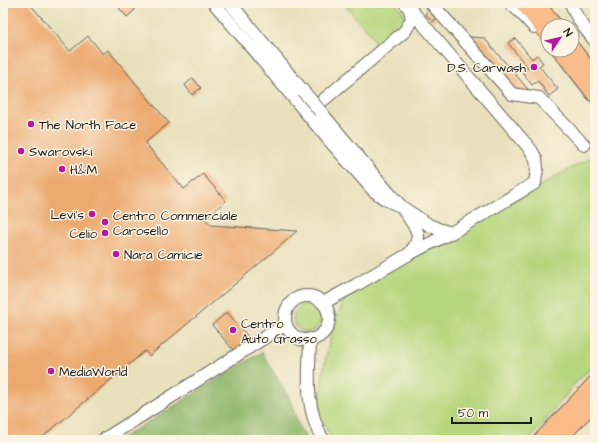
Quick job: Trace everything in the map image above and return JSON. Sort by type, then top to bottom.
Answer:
[{"type":"main road","points":[[523,3],[540,25]]},
{"type":"main road","points":[[537,3],[549,18]]},
{"type":"main road","points":[[580,49],[595,64]]},
{"type":"main road","points":[[568,58],[589,78]]},
{"type":"main road","points":[[578,58],[589,78],[595,95]]},
{"type":"main road","points":[[541,440],[595,383]]},
{"type":"main road","points":[[558,440],[595,401]]},
{"type":"street","points":[[214,3],[328,140],[374,191],[429,225],[452,233]]},
{"type":"street","points":[[230,3],[402,207],[418,234],[416,244],[409,254]]},
{"type":"street","points":[[431,3],[512,94],[539,98],[584,145]]},
{"type":"street","points":[[510,3],[540,33]]},
{"type":"street","points":[[571,3],[579,22],[595,41]]},
{"type":"street","points":[[307,114],[406,31],[412,20],[408,6]]},
{"type":"street","points":[[323,302],[356,285],[409,254],[452,233],[535,183],[537,168],[536,159],[531,150],[408,6]]},
{"type":"street","points":[[565,58],[589,78]]},
{"type":"street","points":[[303,296],[317,298],[323,302],[329,317],[328,325],[324,332],[317,337],[310,339],[302,339],[295,336],[286,324],[285,316],[291,303],[296,298],[303,296]]},
{"type":"street","points":[[103,440],[286,324]]},
{"type":"street","points":[[310,339],[309,400],[315,423],[323,440]]},
{"type":"green space","points":[[343,3],[395,3],[403,11],[405,17],[404,27],[356,69],[354,66],[374,49],[375,44],[372,36]]},
{"type":"green space","points":[[595,155],[595,365],[577,381],[528,440],[332,440],[319,414],[322,377],[332,329],[347,293]]},
{"type":"green space","points":[[307,304],[317,308],[321,318],[317,328],[307,332],[297,328],[293,318],[297,308]]},
{"type":"green space","points":[[262,352],[289,398],[300,429],[308,440],[119,440]]},
{"type":"building","name":"Centro Commerciale Carosello","points":[[3,3],[29,3],[70,51],[88,36],[103,54],[108,50],[169,123],[145,143],[184,189],[203,174],[226,201],[205,218],[211,225],[297,231],[149,356],[145,351],[39,440],[3,440]]},
{"type":"building","points":[[125,3],[129,3],[135,10],[127,17],[119,8]]},
{"type":"building","points":[[428,10],[436,19],[433,22],[425,14]]},
{"type":"building","points":[[470,37],[484,38],[533,95],[525,101],[510,100],[463,44]]},
{"type":"building","name":"D.S. Carwash","points":[[515,38],[532,59],[537,55],[543,63],[539,66],[558,89],[549,96],[538,81],[532,85],[523,73],[528,68],[508,43]]},
{"type":"building","points":[[193,78],[201,88],[192,95],[185,85]]},
{"type":"building","points":[[227,312],[250,339],[235,352],[212,325]]},
{"type":"place","name":"D.S. Carwash","points":[[534,67]]},
{"type":"place","name":"The North Face","points":[[31,124]]},
{"type":"place","name":"Swarovski","points":[[21,151]]},
{"type":"place","name":"H&M","points":[[62,169]]},
{"type":"place","name":"Levi's","points":[[92,214]]},
{"type":"place","name":"Centro Commerciale Carosello","points":[[105,222]]},
{"type":"place","name":"Celio","points":[[105,233]]},
{"type":"place","name":"Nara Camicie","points":[[116,254]]},
{"type":"place","name":"Centro Auto Grasso","points":[[233,330]]},
{"type":"place","name":"MediaWorld","points":[[51,371]]}]
